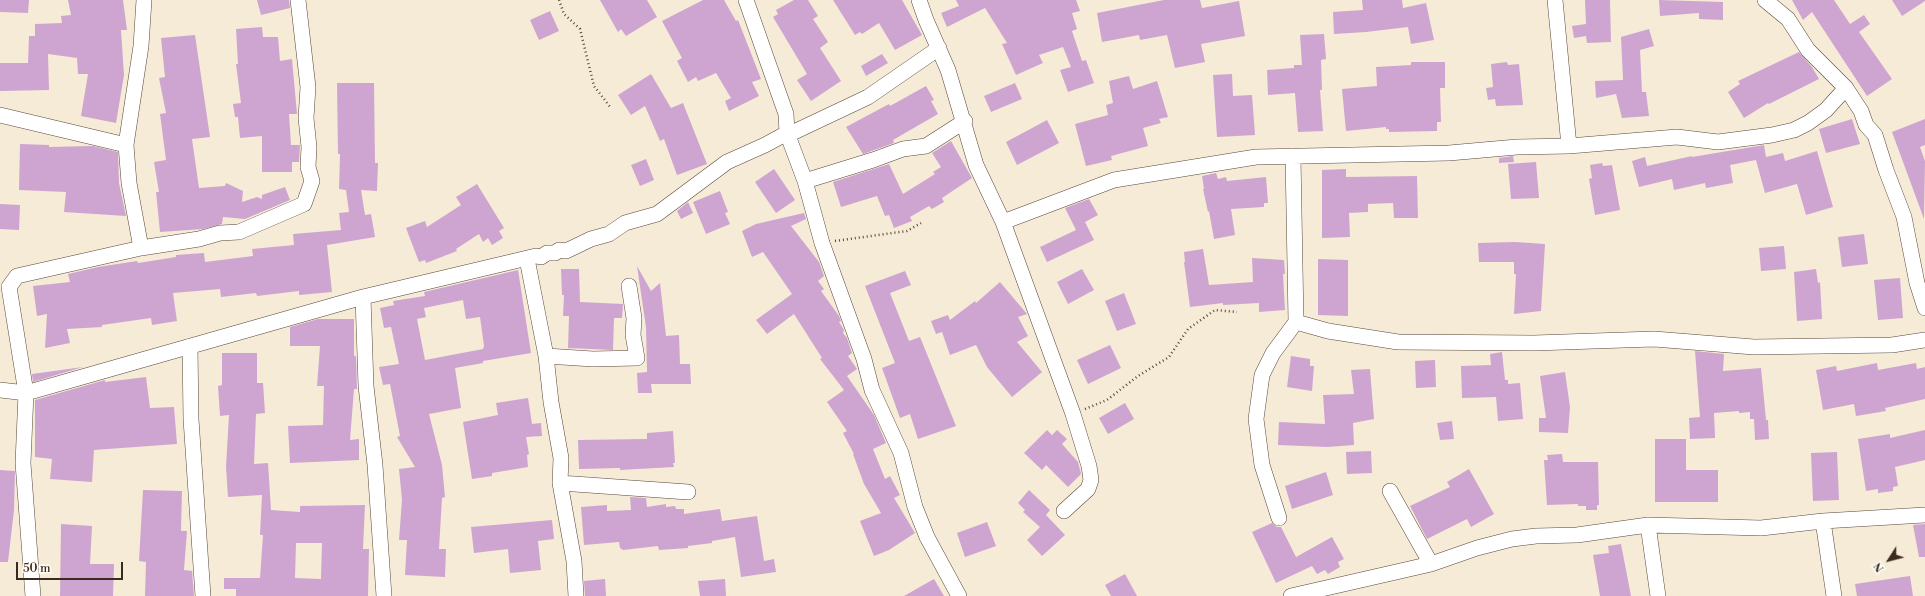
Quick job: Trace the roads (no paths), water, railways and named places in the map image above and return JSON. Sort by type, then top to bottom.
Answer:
[{"type":"street","points":[[141,248],[129,183],[126,145],[141,46],[144,0]]},
{"type":"street","points":[[33,596],[23,463],[26,393],[10,288],[13,281],[17,276],[141,248],[198,239],[220,233],[239,232],[304,204],[312,181],[308,167],[309,147],[306,118],[308,88],[298,0]]},
{"type":"street","points":[[746,0],[786,114],[787,133],[805,181],[822,243],[864,360],[872,390],[901,453],[915,506],[927,537],[959,596]]},
{"type":"street","points":[[919,0],[948,70],[976,165],[1003,222],[1073,414],[1089,466],[1091,480],[1088,489],[1064,512]]},
{"type":"street","points":[[1556,0],[1569,146]]},
{"type":"street","points":[[1765,0],[1788,19],[1808,50],[1846,88],[1861,111],[1866,125],[1875,135],[1886,170],[1904,217],[1917,282],[1925,308]]},
{"type":"street","points":[[0,390],[26,393],[363,297],[541,256],[547,253],[555,253],[559,250],[566,250],[591,238],[609,234],[625,223],[657,214],[727,162],[765,145],[787,133],[794,132],[868,97],[939,48]]},
{"type":"street","points":[[1003,222],[1114,180],[1256,157],[1449,153],[1516,147],[1569,146],[1677,137],[1718,142],[1772,135],[1794,130],[1808,123],[1826,110],[1846,88]]},
{"type":"street","points":[[0,115],[126,145]]},
{"type":"street","points":[[805,181],[873,160],[903,148],[926,146],[964,121]]},
{"type":"street","points":[[1279,518],[1262,465],[1256,419],[1262,375],[1267,364],[1296,322],[1293,156]]},
{"type":"street","points":[[527,259],[546,356],[551,402],[561,458],[560,482],[574,561],[576,596]]},
{"type":"street","points":[[546,356],[593,359],[637,358],[634,335],[634,318],[629,286]]},
{"type":"street","points":[[363,297],[366,386],[375,465],[384,596]]},
{"type":"street","points":[[1296,322],[1328,331],[1398,342],[1534,343],[1654,339],[1754,347],[1892,345],[1925,340]]},
{"type":"street","points":[[190,346],[190,419],[204,596]]},
{"type":"street","points":[[560,482],[688,492]]},
{"type":"street","points":[[1390,491],[1431,564]]},
{"type":"street","points":[[1291,596],[1431,564],[1477,548],[1512,539],[1536,536],[1577,535],[1648,525],[1761,528],[1823,521],[1925,515]]},
{"type":"street","points":[[1823,521],[1834,596]]},
{"type":"street","points":[[1648,525],[1658,596]]}]
